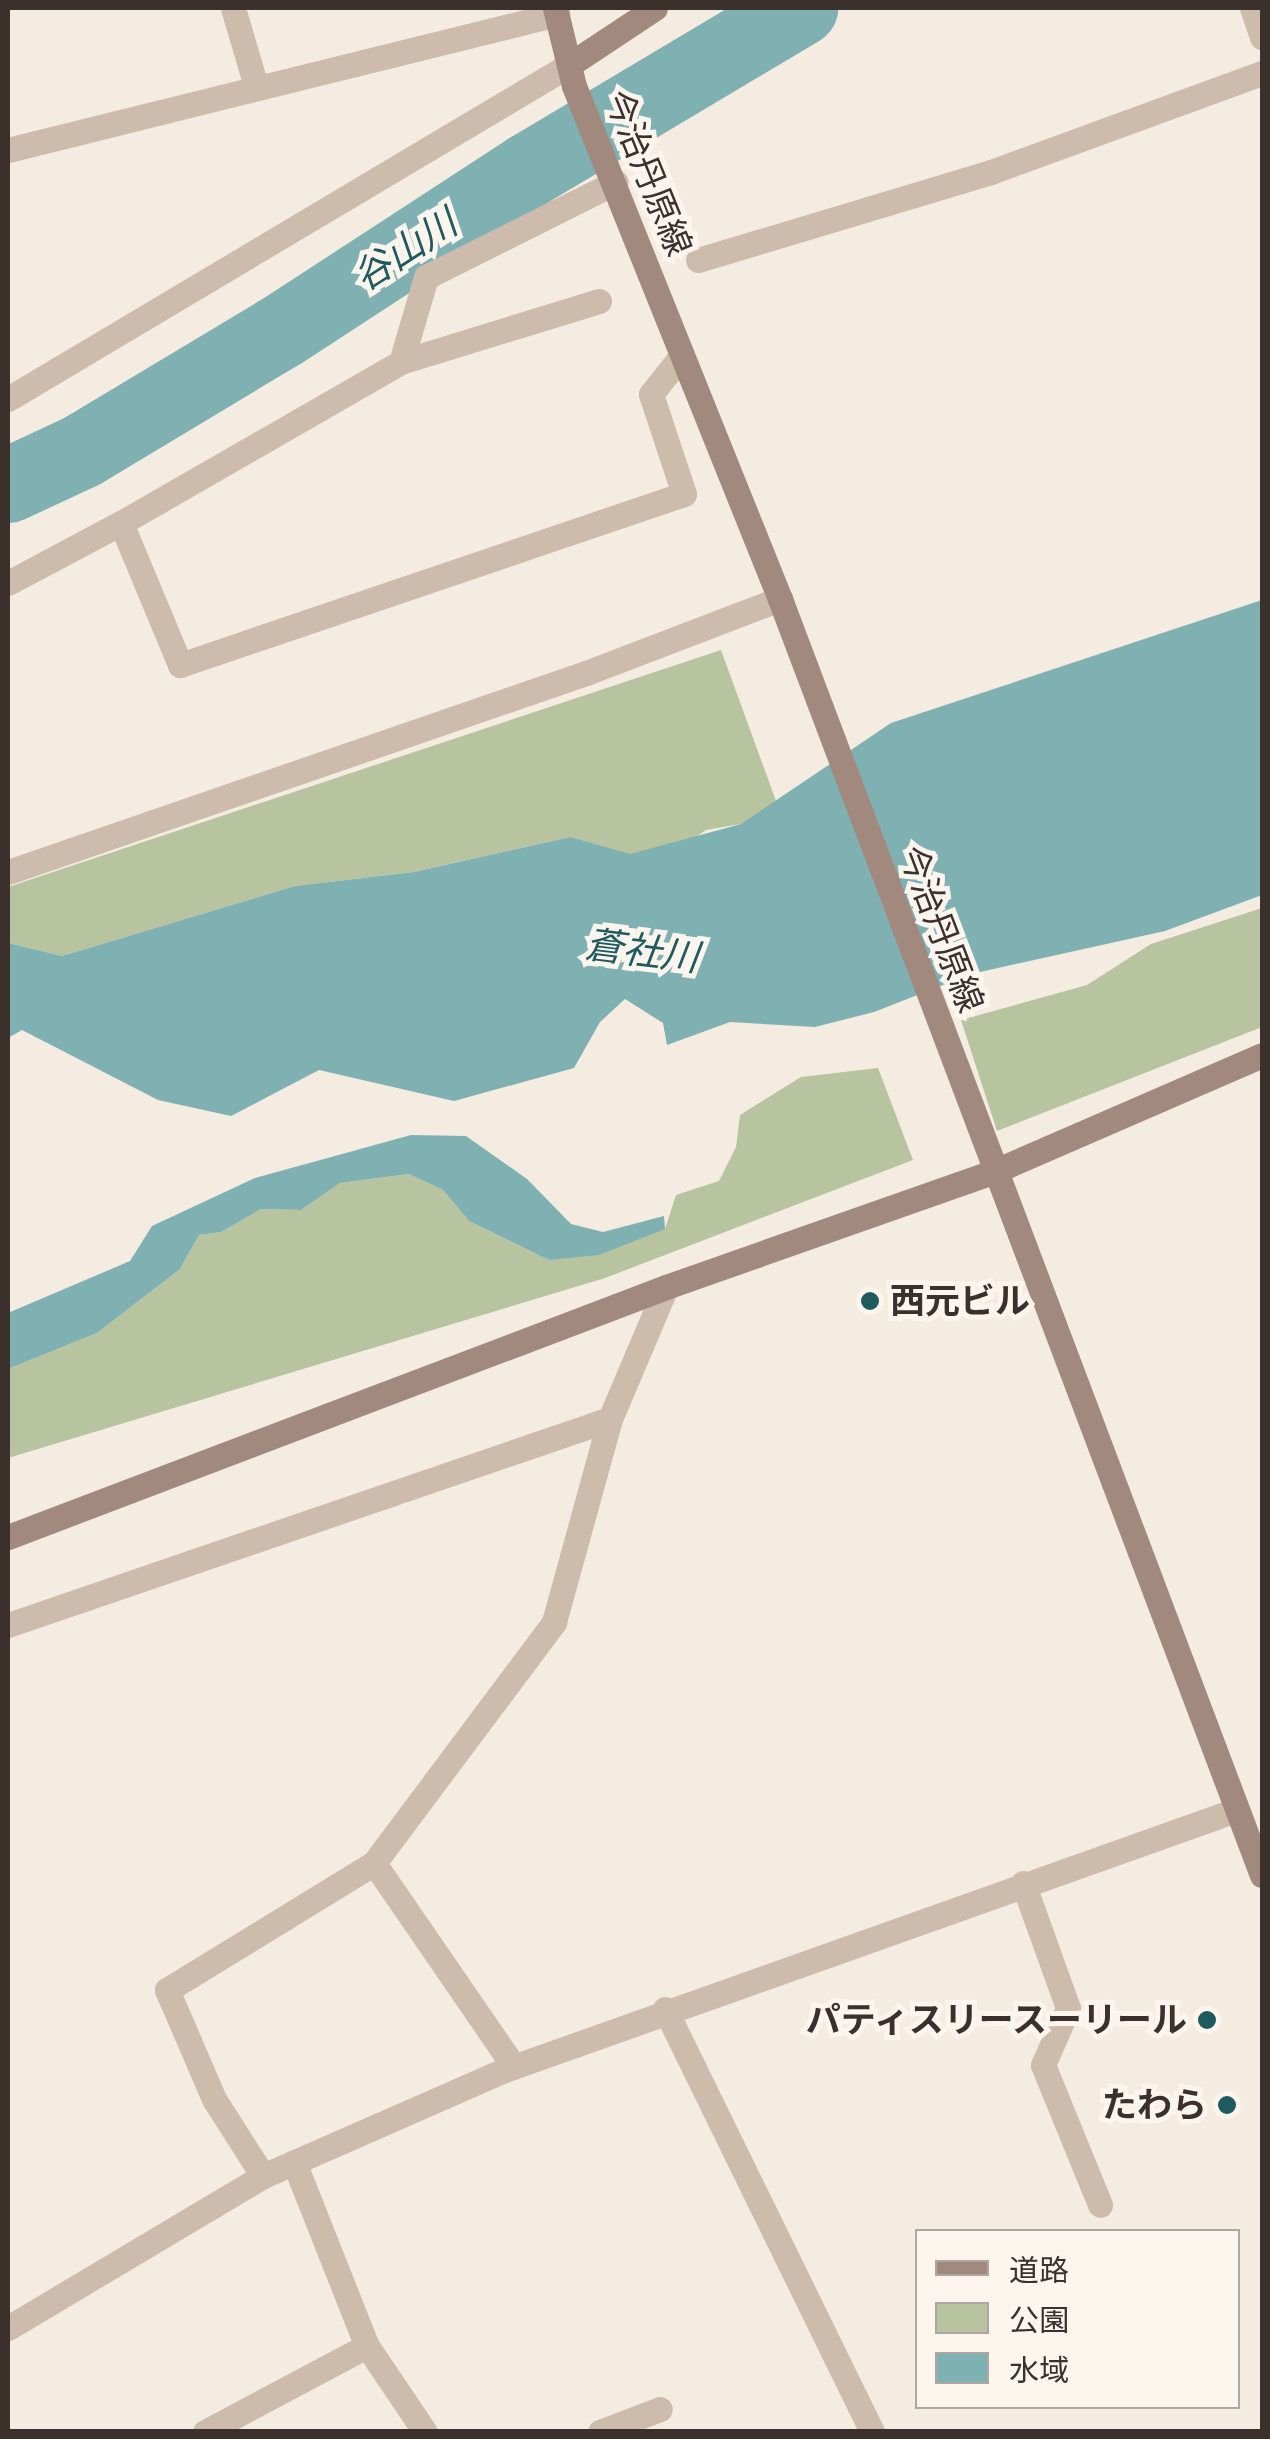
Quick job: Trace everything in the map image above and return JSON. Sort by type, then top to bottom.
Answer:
[{"type":"main road","points":[[572,76],[655,8]]},
{"type":"main road","name":"今治丹原線","points":[[556,11],[572,76],[780,599],[993,1172],[1262,1876]]},
{"type":"main road","points":[[8,1536],[666,1287],[993,1172],[1261,1056]]},
{"type":"street","points":[[233,8],[256,86]]},
{"type":"street","points":[[1252,8],[1262,37]]},
{"type":"street","points":[[8,150],[556,11]]},
{"type":"street","points":[[698,260],[991,172],[1262,73]]},
{"type":"street","points":[[8,398],[572,76]]},
{"type":"street","points":[[401,362],[426,276],[613,173]]},
{"type":"street","points":[[8,584],[401,362],[599,301]]},
{"type":"street","points":[[121,523],[180,665],[684,494],[651,394],[682,354]]},
{"type":"street","points":[[8,872],[586,673],[780,599]]},
{"type":"street","points":[[262,2176],[214,2098],[167,1990],[374,1863],[554,1622],[610,1419],[666,1287]]},
{"type":"street","points":[[8,1625],[610,1419]]},
{"type":"street","points":[[8,2328],[262,2176],[514,2067],[665,2009],[1236,1810]]},
{"type":"street","points":[[374,1863],[514,2067]]},
{"type":"street","points":[[1023,1884],[1068,2008],[1043,2065],[1100,2205]]},
{"type":"street","points":[[665,2009],[872,2432]]},
{"type":"street","points":[[294,2162],[368,2346],[425,2432]]},
{"type":"street","points":[[204,2432],[368,2346]]},
{"type":"street","points":[[600,2432],[660,2409]]},
{"type":"green space","points":[[721,650],[776,801],[770,819],[706,830],[658,863],[571,837],[414,872],[295,886],[62,956],[8,943],[8,887]]},
{"type":"green space","points":[[1262,908],[1262,1027],[997,1131],[961,1020],[1087,985],[1151,944]]},
{"type":"green space","points":[[878,1068],[913,1160],[605,1278],[8,1458],[8,1369],[97,1333],[180,1269],[199,1235],[221,1232],[261,1209],[301,1210],[340,1183],[409,1174],[443,1190],[469,1221],[549,1260],[665,1229],[676,1195],[719,1181],[736,1147],[740,1115],[801,1077]]},
{"type":"water","name":"蒼社川","points":[[1262,600],[1262,895],[1165,931],[971,974],[874,1012],[815,1027],[730,1022],[667,1045],[663,1023],[625,999],[600,1022],[574,1068],[454,1101],[319,1070],[231,1116],[158,1100],[22,1030],[8,1038],[8,943],[62,956],[295,886],[414,872],[571,837],[630,854],[741,824],[891,723]]},
{"type":"water","points":[[411,1135],[466,1136],[527,1179],[571,1224],[603,1232],[664,1216],[665,1229],[599,1255],[549,1260],[469,1221],[443,1190],[409,1174],[340,1183],[301,1210],[261,1209],[221,1232],[199,1235],[180,1269],[97,1333],[8,1369],[8,1313],[130,1261],[152,1226],[255,1178]]},
{"type":"waterway","name":"谷山川","points":[[8,485],[81,451],[281,331],[528,170],[800,8]]},
{"type":"place","name":"西元ビル","points":[[870,1301]]},
{"type":"place","name":"パティスリースーリール","points":[[1207,2020]]},
{"type":"place","name":"たわら","points":[[1227,2105]]}]
